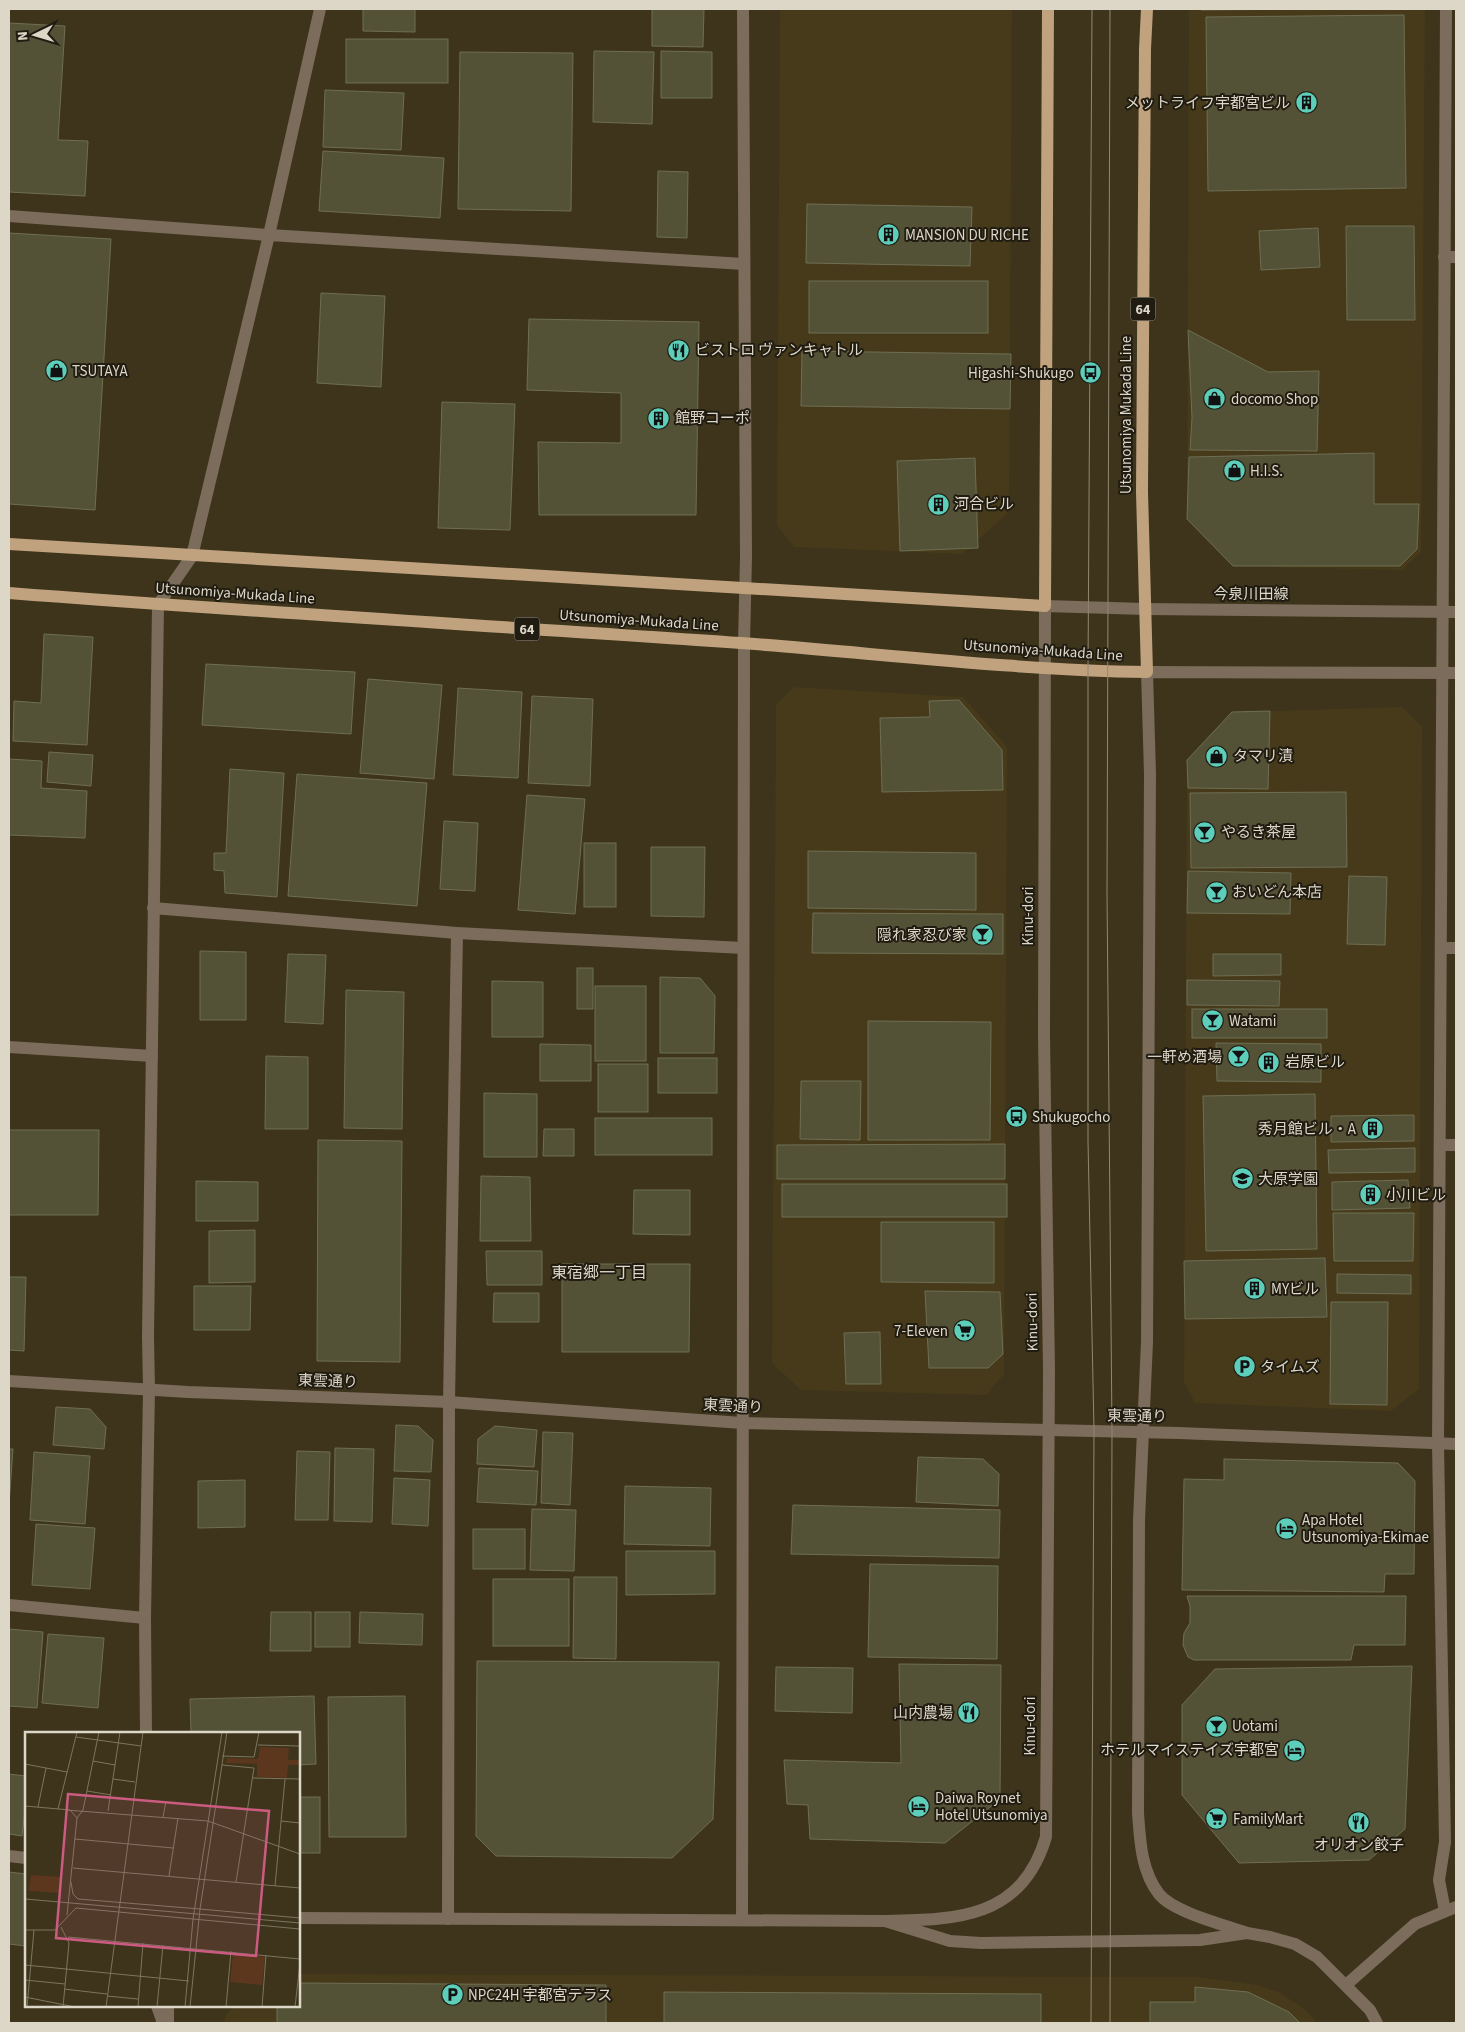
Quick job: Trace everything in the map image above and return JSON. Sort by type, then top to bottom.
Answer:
[{"type":"main road","points":[[9,544],[1045,606],[1048,9]]},
{"type":"main road","name":"Utsunomiya Mukada Line","points":[[1147,9],[1142,492],[1147,672]]},
{"type":"main road","name":"Utsunomiya-Mukada Line","points":[[9,593],[744,644],[1045,670],[1147,672]]},
{"type":"street","points":[[146,1732],[144,1618],[149,1390],[148,1336],[158,604],[192,556],[269,235],[320,9]]},
{"type":"street","points":[[742,1919],[743,948],[744,644],[746,589],[743,9]]},
{"type":"street","points":[[1346,1985],[1415,1924],[1451,1909],[1439,1880],[1444,1842],[1438,1444],[1442,673],[1450,257],[1446,9]]},
{"type":"street","points":[[9,216],[269,235],[744,264]]},
{"type":"street","name":"今泉川田線","points":[[1045,606],[1145,609],[1456,612]]},
{"type":"street","name":"Kinu-dori","points":[[885,1921],[938,1920],[981,1910],[1009,1897],[1026,1880],[1040,1858],[1046,1830],[1048,1430],[1044,1036],[1045,606]]},
{"type":"street","points":[[1377,2023],[1370,2010],[1317,1957],[1295,1944],[1247,1933],[1201,1918],[1169,1903],[1159,1895],[1149,1877],[1141,1852],[1138,1813],[1139,1520],[1148,1332],[1150,747],[1147,672],[1456,673]]},
{"type":"street","points":[[153,908],[457,933],[743,948]]},
{"type":"street","points":[[448,1919],[449,1402],[457,933]]},
{"type":"street","points":[[1441,948],[1456,948]]},
{"type":"street","points":[[9,1047],[152,1056]]},
{"type":"street","points":[[1440,1145],[1456,1145]]},
{"type":"street","name":"東雲通り","points":[[9,1381],[149,1390],[449,1402],[742,1423],[1143,1432],[1456,1444]]},
{"type":"street","points":[[9,1606],[144,1618]]},
{"type":"street","points":[[9,1856],[25,1858]]},
{"type":"street","points":[[300,1918],[885,1921],[950,1941],[981,1943],[1110,1943],[1200,1940],[1247,1933]]},
{"type":"street","points":[[157,2007],[163,2023]]},
{"type":"street","points":[[168,2007],[168,2023]]},
{"type":"shaded area","points":[[780,9],[1012,9],[1009,512],[962,554],[794,547],[777,525]]},
{"type":"shaded area","points":[[1189,9],[1425,9],[1421,552],[1402,570],[1233,566],[1187,519]]},
{"type":"shaded area","points":[[794,687],[963,697],[1007,747],[1004,1374],[986,1395],[801,1390],[772,1363],[776,705]]},
{"type":"shaded area","points":[[1402,707],[1422,727],[1419,1389],[1391,1411],[1195,1403],[1184,1382],[1187,760],[1232,712]]},
{"type":"shaded area","points":[[300,1974],[1197,1977],[1258,1985],[1280,1993],[1306,2010],[1317,2023],[224,2023],[226,2015],[233,2007],[300,2007]]},
{"type":"building","points":[[363,9],[415,9],[415,32],[363,31]]},
{"type":"building","points":[[652,9],[704,9],[703,47],[652,46]]},
{"type":"building","points":[[1201,9],[1316,9],[1201,10]]},
{"type":"building","name":"メットライフ宇都宮ビル","points":[[1404,15],[1406,188],[1208,191],[1206,17]]},
{"type":"building","points":[[9,23],[65,26],[58,140],[88,141],[85,196],[9,192]]},
{"type":"building","points":[[346,39],[448,39],[448,83],[346,83]]},
{"type":"building","points":[[594,51],[654,52],[652,124],[593,122]]},
{"type":"building","points":[[661,51],[712,52],[712,98],[661,98]]},
{"type":"building","points":[[460,52],[573,53],[571,211],[458,209]]},
{"type":"building","points":[[325,90],[404,93],[401,150],[323,147]]},
{"type":"building","points":[[323,151],[444,158],[440,218],[319,211]]},
{"type":"building","points":[[658,171],[688,172],[687,238],[657,237]]},
{"type":"building","name":"MANSION DU RICHE","points":[[807,204],[972,207],[970,266],[806,263]]},
{"type":"building","points":[[1346,226],[1414,226],[1415,320],[1347,320]]},
{"type":"building","points":[[1318,228],[1320,267],[1261,270],[1259,231]]},
{"type":"building","name":"TSUTAYA","points":[[9,233],[111,239],[95,510],[9,504]]},
{"type":"building","points":[[809,281],[988,281],[988,333],[809,333]]},
{"type":"building","points":[[321,293],[385,296],[381,387],[317,383]]},
{"type":"building","name":"館野コーポ","points":[[529,319],[699,322],[696,515],[539,515],[538,442],[621,443],[621,393],[527,390]]},
{"type":"building","points":[[1188,330],[1268,372],[1319,371],[1317,451],[1190,450],[1192,418]]},
{"type":"building","points":[[802,351],[1011,354],[1010,409],[801,406]]},
{"type":"building","points":[[442,402],[515,404],[510,530],[438,528]]},
{"type":"building","points":[[1374,453],[1374,504],[1419,504],[1417,549],[1400,566],[1233,566],[1187,519],[1189,457]]},
{"type":"building","name":"河合ビル","points":[[975,458],[978,548],[900,551],[897,461]]},
{"type":"building","points":[[44,634],[93,637],[87,745],[13,741],[14,701],[41,703]]},
{"type":"building","points":[[206,664],[355,672],[351,734],[202,725]]},
{"type":"building","points":[[368,679],[442,685],[434,779],[360,773]]},
{"type":"building","points":[[458,688],[522,692],[518,778],[453,775]]},
{"type":"building","points":[[532,696],[593,699],[590,786],[528,783]]},
{"type":"building","points":[[959,700],[1002,750],[1003,790],[882,792],[880,718],[930,717],[929,701]]},
{"type":"building","points":[[1270,711],[1268,789],[1188,788],[1187,760],[1232,712]]},
{"type":"building","points":[[49,752],[93,755],[91,786],[47,782]]},
{"type":"building","points":[[9,759],[42,761],[41,788],[87,791],[85,838],[9,835]]},
{"type":"building","points":[[230,769],[284,773],[277,897],[225,893],[224,871],[214,870],[214,853],[226,853]]},
{"type":"building","points":[[297,774],[427,783],[417,906],[288,896]]},
{"type":"building","points":[[1346,792],[1347,867],[1191,868],[1190,793]]},
{"type":"building","points":[[527,795],[585,799],[575,914],[518,910]]},
{"type":"building","points":[[444,821],[478,823],[475,891],[440,889]]},
{"type":"building","points":[[584,843],[616,843],[616,907],[584,907]]},
{"type":"building","points":[[651,847],[705,847],[704,917],[651,916]]},
{"type":"building","points":[[808,851],[976,853],[976,910],[808,908]]},
{"type":"building","points":[[1188,871],[1291,873],[1290,914],[1187,913]]},
{"type":"building","points":[[1349,876],[1387,877],[1385,945],[1347,944]]},
{"type":"building","points":[[813,913],[1003,914],[1003,954],[812,953]]},
{"type":"building","points":[[200,951],[246,952],[246,1020],[200,1020]]},
{"type":"building","points":[[288,954],[326,955],[323,1024],[285,1022]]},
{"type":"building","points":[[1213,954],[1281,954],[1281,975],[1213,976]]},
{"type":"building","points":[[577,968],[593,968],[593,1009],[577,1009]]},
{"type":"building","points":[[660,977],[700,978],[715,996],[714,1053],[660,1053]]},
{"type":"building","points":[[1187,980],[1280,981],[1279,1006],[1187,1005]]},
{"type":"building","points":[[492,981],[543,982],[543,1037],[492,1037]]},
{"type":"building","points":[[595,986],[646,986],[646,1061],[595,1061]]},
{"type":"building","points":[[346,990],[404,992],[402,1129],[344,1128]]},
{"type":"building","points":[[1192,1009],[1327,1009],[1327,1038],[1192,1038]]},
{"type":"building","points":[[868,1021],[991,1022],[990,1140],[868,1140]]},
{"type":"building","name":"岩原ビル","points":[[1216,1043],[1321,1044],[1321,1082],[1217,1081]]},
{"type":"building","points":[[540,1044],[591,1045],[591,1081],[540,1081]]},
{"type":"building","points":[[266,1056],[308,1057],[308,1129],[265,1129]]},
{"type":"building","points":[[658,1058],[717,1058],[717,1093],[658,1093]]},
{"type":"building","points":[[598,1064],[648,1064],[648,1112],[598,1112]]},
{"type":"building","points":[[801,1081],[861,1081],[860,1140],[800,1139]]},
{"type":"building","points":[[484,1093],[537,1094],[537,1157],[484,1157]]},
{"type":"building","points":[[1315,1094],[1317,1249],[1206,1251],[1203,1096]]},
{"type":"building","name":"秀月館ビル・A","points":[[1414,1115],[1414,1141],[1331,1142],[1331,1116]]},
{"type":"building","points":[[595,1118],[712,1118],[712,1155],[595,1155]]},
{"type":"building","points":[[544,1129],[574,1129],[574,1156],[543,1156]]},
{"type":"building","points":[[9,1130],[99,1130],[98,1215],[9,1215]]},
{"type":"building","points":[[318,1140],[402,1141],[400,1362],[317,1361]]},
{"type":"building","points":[[1005,1144],[1005,1179],[777,1179],[777,1145]]},
{"type":"building","points":[[1415,1148],[1415,1172],[1329,1173],[1328,1150]]},
{"type":"building","points":[[481,1176],[530,1177],[531,1241],[480,1241]]},
{"type":"building","name":"小川ビル","points":[[1408,1180],[1410,1208],[1332,1210],[1332,1182]]},
{"type":"building","points":[[196,1181],[258,1182],[258,1221],[196,1221]]},
{"type":"building","points":[[782,1184],[1007,1184],[1007,1217],[782,1217]]},
{"type":"building","points":[[634,1190],[690,1190],[690,1235],[633,1234]]},
{"type":"building","points":[[1333,1213],[1414,1213],[1413,1261],[1334,1261]]},
{"type":"building","points":[[881,1222],[994,1222],[994,1283],[881,1282]]},
{"type":"building","points":[[255,1230],[255,1282],[209,1283],[209,1231]]},
{"type":"building","points":[[486,1251],[542,1251],[542,1285],[487,1285]]},
{"type":"building","name":"MYビル","points":[[1325,1258],[1327,1317],[1185,1319],[1184,1261]]},
{"type":"building","points":[[562,1264],[690,1264],[689,1352],[562,1352]]},
{"type":"building","points":[[1337,1274],[1411,1275],[1411,1294],[1337,1293]]},
{"type":"building","points":[[9,1277],[26,1277],[24,1351],[9,1350]]},
{"type":"building","points":[[194,1286],[251,1286],[250,1330],[194,1330]]},
{"type":"building","points":[[925,1291],[1000,1292],[1003,1354],[988,1368],[929,1368]]},
{"type":"building","points":[[494,1293],[539,1293],[539,1322],[493,1322]]},
{"type":"building","points":[[1331,1302],[1388,1302],[1387,1405],[1330,1404]]},
{"type":"building","points":[[880,1332],[881,1384],[846,1384],[844,1333]]},
{"type":"building","points":[[56,1407],[90,1409],[106,1427],[104,1449],[53,1445]]},
{"type":"building","points":[[396,1425],[418,1426],[433,1440],[431,1472],[394,1471]]},
{"type":"building","points":[[495,1426],[537,1430],[534,1467],[477,1464],[478,1439]]},
{"type":"building","points":[[543,1432],[573,1433],[570,1505],[541,1503]]},
{"type":"building","points":[[335,1448],[374,1449],[372,1522],[334,1521]]},
{"type":"building","points":[[9,1449],[13,1449],[9,1505]]},
{"type":"building","points":[[297,1451],[330,1452],[328,1520],[295,1520]]},
{"type":"building","points":[[34,1452],[90,1456],[85,1524],[30,1520]]},
{"type":"building","points":[[918,1457],[983,1459],[999,1474],[998,1506],[916,1502]]},
{"type":"building","points":[[1224,1459],[1398,1463],[1415,1481],[1414,1574],[1385,1574],[1384,1592],[1182,1590],[1184,1479],[1224,1480]]},
{"type":"building","points":[[479,1468],[538,1471],[536,1505],[477,1502]]},
{"type":"building","points":[[394,1478],[430,1480],[428,1526],[392,1524]]},
{"type":"building","points":[[245,1480],[245,1527],[198,1528],[198,1481]]},
{"type":"building","points":[[625,1486],[711,1488],[710,1546],[624,1544]]},
{"type":"building","points":[[793,1505],[1000,1510],[999,1558],[791,1554]]},
{"type":"building","points":[[532,1509],[576,1510],[574,1571],[530,1570]]},
{"type":"building","points":[[36,1524],[95,1528],[90,1589],[32,1585]]},
{"type":"building","points":[[473,1529],[525,1529],[525,1569],[473,1569]]},
{"type":"building","points":[[626,1551],[715,1551],[715,1594],[626,1595]]},
{"type":"building","points":[[870,1564],[998,1566],[997,1659],[868,1657]]},
{"type":"building","points":[[574,1577],[617,1577],[616,1659],[573,1658]]},
{"type":"building","points":[[493,1579],[569,1579],[569,1646],[493,1646]]},
{"type":"building","points":[[1187,1596],[1406,1596],[1405,1645],[1354,1645],[1351,1660],[1194,1660],[1188,1657],[1183,1645],[1184,1633],[1190,1623],[1190,1606]]},
{"type":"building","points":[[271,1612],[311,1612],[311,1651],[270,1651]]},
{"type":"building","points":[[315,1612],[350,1612],[350,1647],[315,1647]]},
{"type":"building","points":[[360,1612],[423,1614],[422,1645],[359,1643]]},
{"type":"building","points":[[9,1629],[43,1632],[37,1708],[9,1706]]},
{"type":"building","points":[[48,1634],[104,1638],[98,1708],[42,1703]]},
{"type":"building","points":[[477,1661],[719,1662],[713,1819],[672,1858],[496,1856],[476,1836]]},
{"type":"building","points":[[899,1664],[1001,1665],[1000,1799],[945,1843],[810,1839],[808,1805],[787,1804],[784,1760],[901,1763]]},
{"type":"building","name":"ホテルマイステイズ宇都宮","points":[[1412,1666],[1405,1829],[1369,1860],[1239,1863],[1182,1795],[1182,1705],[1215,1669]]},
{"type":"building","points":[[776,1667],[853,1668],[852,1713],[775,1711]]},
{"type":"building","points":[[314,1696],[316,1764],[300,1765],[300,1732],[191,1732],[190,1699]]},
{"type":"building","points":[[405,1696],[406,1837],[329,1837],[328,1697]]},
{"type":"building","points":[[9,1774],[25,1776],[25,1810],[22,1836],[9,1834]]},
{"type":"building","points":[[300,1797],[320,1797],[320,1853],[300,1853]]},
{"type":"building","points":[[9,1872],[25,1874],[25,1946],[9,1944]]},
{"type":"building","name":"NPC24H 宇都宮テラス","points":[[300,1983],[606,1985],[606,2023],[277,2023],[277,2007],[300,2007]]},
{"type":"building","points":[[1195,1987],[1248,1992],[1289,2012],[1300,2023],[1150,2023],[1150,2002],[1195,2002]]},
{"type":"building","points":[[664,1992],[1041,1994],[1041,2023],[664,2023]]},
{"type":"tram line","points":[[1091,2023],[1094,1431],[1088,1141],[1088,671],[1092,9]]},
{"type":"tram line","points":[[1110,9],[1107,892],[1112,1431],[1110,2023]]},
{"type":"place","name":"メットライフ宇都宮ビル","points":[[1306,103]]},
{"type":"place","name":"MANSION DU RICHE","points":[[889,235]]},
{"type":"place","name":"ビストロ ヴァンキャトル","points":[[679,350]]},
{"type":"place","name":"TSUTAYA","points":[[56,371]]},
{"type":"place","name":"Higashi-Shukugo","points":[[1090,373]]},
{"type":"place","name":"docomo Shop","points":[[1215,399]]},
{"type":"place","name":"館野コーポ","points":[[659,418]]},
{"type":"place","name":"H.I.S.","points":[[1234,471]]},
{"type":"place","name":"河合ビル","points":[[938,504]]},
{"type":"place","name":"タマリ漬","points":[[1217,756]]},
{"type":"place","name":"やるき茶屋","points":[[1205,832]]},
{"type":"place","name":"おいどん本店","points":[[1216,892]]},
{"type":"place","name":"隠れ家忍び家","points":[[983,935]]},
{"type":"place","name":"Watami","points":[[1213,1021]]},
{"type":"place","name":"一軒め酒場","points":[[1238,1057]]},
{"type":"place","name":"岩原ビル","points":[[1269,1062]]},
{"type":"place","name":"Shukugocho","points":[[1016,1117]]},
{"type":"place","name":"秀月館ビル・A","points":[[1372,1129]]},
{"type":"place","name":"大原学園","points":[[1242,1179]]},
{"type":"place","name":"小川ビル","points":[[1370,1195]]},
{"type":"place","name":"MYビル","points":[[1255,1289]]},
{"type":"place","name":"7-Eleven","points":[[964,1331]]},
{"type":"place","name":"タイムズ","points":[[1244,1367]]},
{"type":"place","name":"Apa Hotel Utsunomiya-Ekimae","points":[[1286,1529]]},
{"type":"place","name":"山内農場","points":[[969,1713]]},
{"type":"place","name":"Uotami","points":[[1216,1726]]},
{"type":"place","name":"ホテルマイステイズ宇都宮","points":[[1295,1750]]},
{"type":"place","name":"Daiwa Roynet Hotel Utsunomiya","points":[[919,1807]]},
{"type":"place","name":"FamilyMart","points":[[1217,1819]]},
{"type":"place","name":"オリオン餃子","points":[[1359,1822]]},
{"type":"place","name":"NPC24H 宇都宮テラス","points":[[452,1995]]},
{"type":"district","name":"東宿郷一丁目","points":[[599,1272]]}]
